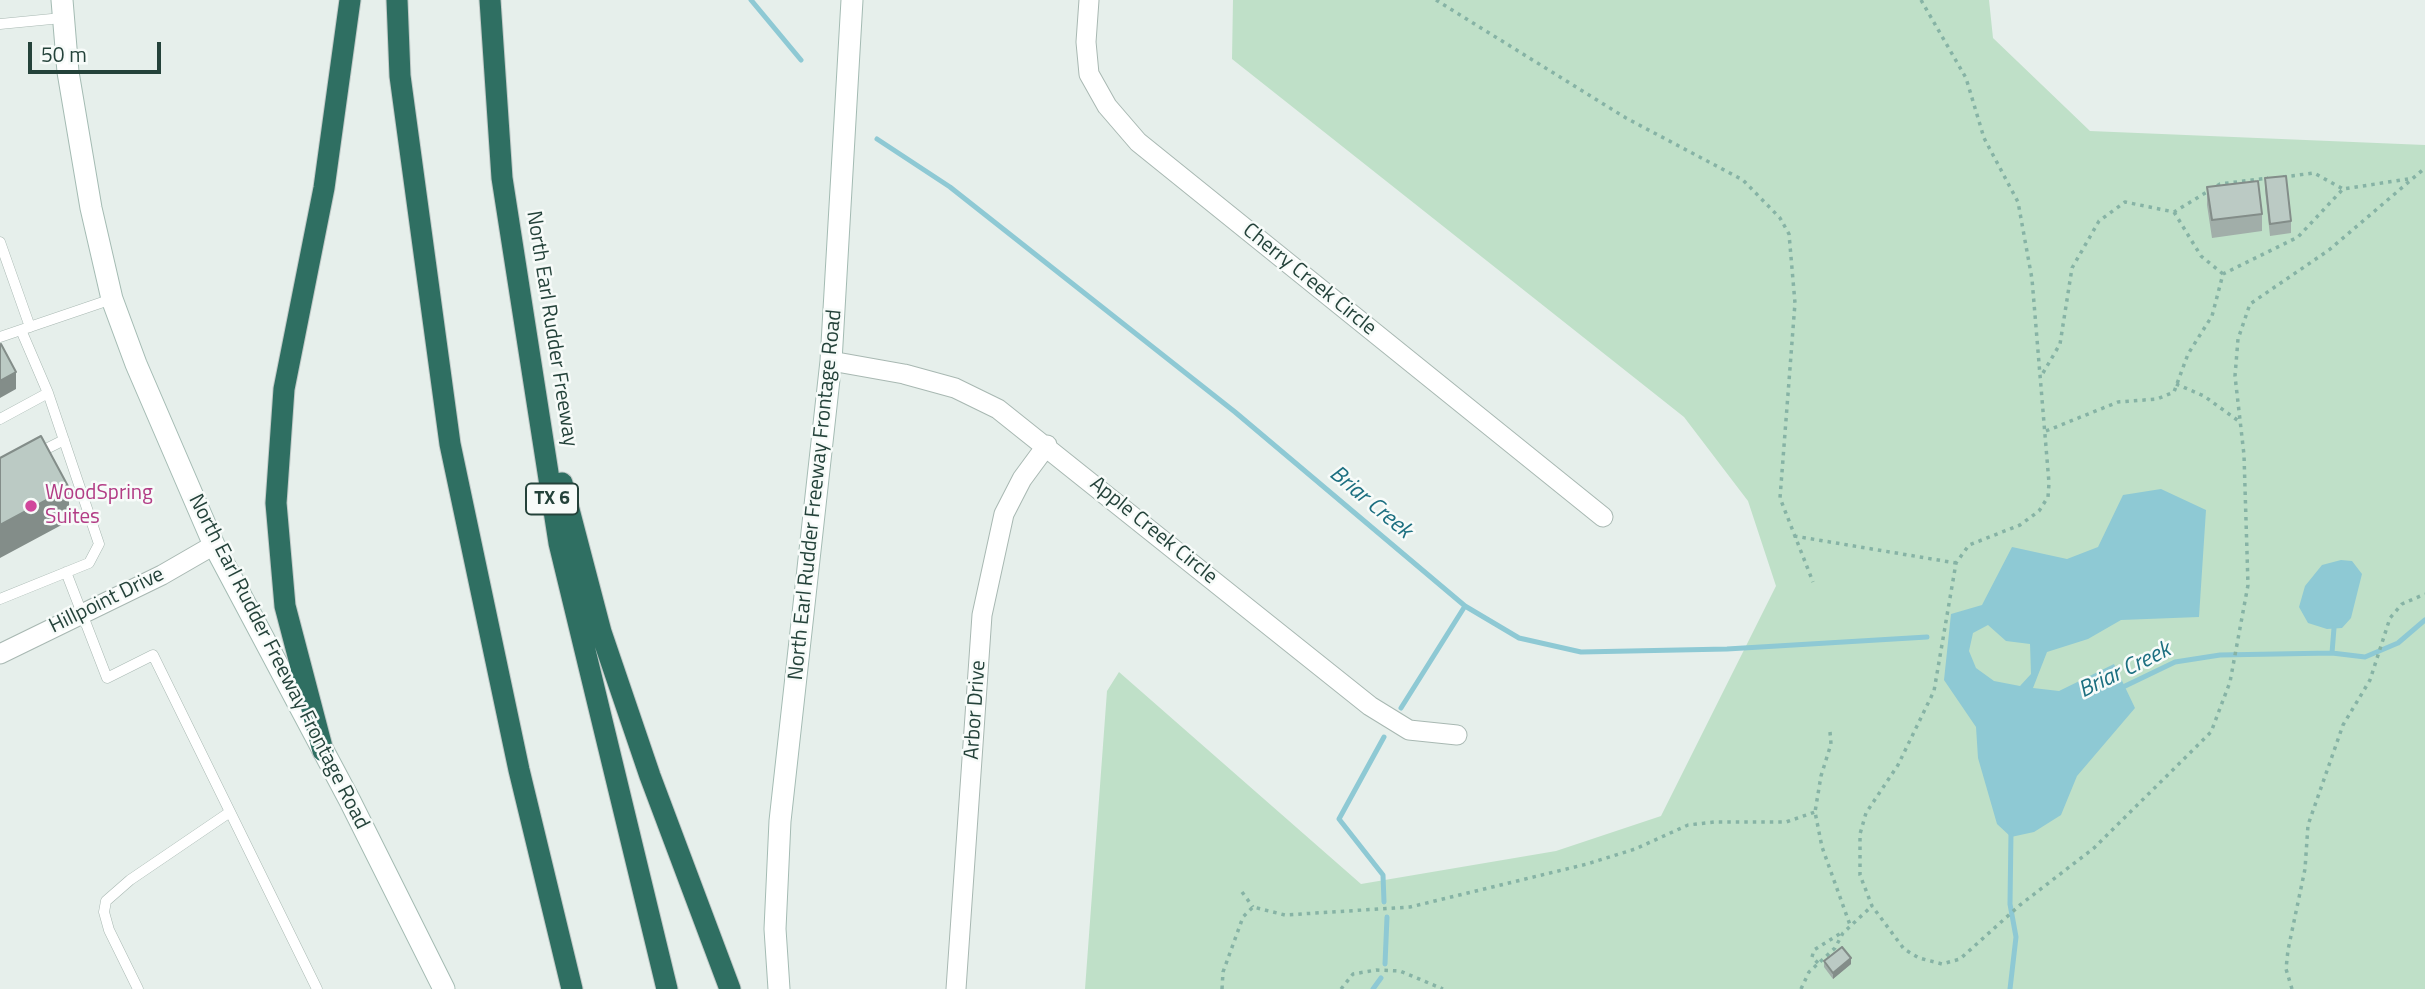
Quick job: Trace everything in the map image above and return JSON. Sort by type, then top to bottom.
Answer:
[{"type":"highway","points":[[323,751],[285,606],[276,503],[284,390],[324,188],[350,0]]},
{"type":"highway","points":[[397,0],[400,76],[450,444],[519,769],[572,989]]},
{"type":"highway","name":"North Earl Rudder Freeway","points":[[490,0],[502,178],[559,543],[667,989]]},
{"type":"highway","points":[[533,372],[601,632],[650,776],[730,989]]},
{"type":"main road","name":"North Earl Rudder Freeway Frontage Road","points":[[779,989],[775,929],[780,821],[831,361],[852,0]]},
{"type":"main road","name":"North Earl Rudder Freeway Frontage Road","points":[[62,9],[91,208],[112,299],[136,364],[214,545],[444,989]]},
{"type":"street","name":"Cherry Creek Circle","points":[[1089,0],[1086,42],[1089,74],[1107,106],[1138,142],[1603,517]]},
{"type":"street","name":"Apple Creek Circle","points":[[831,361],[904,374],[955,388],[998,409],[1370,706],[1409,730],[1457,735]]},
{"type":"street","name":"Arbor Drive","points":[[956,989],[982,615],[1004,514],[1022,479],[1046,445]]},
{"type":"street","name":"Hillpoint Drive","points":[[0,654],[162,575],[214,545]]},
{"type":"lane","points":[[0,24],[62,9]]},
{"type":"lane","points":[[0,243],[25,328],[99,544],[89,563],[0,599]]},
{"type":"lane","points":[[0,337],[112,299]]},
{"type":"lane","points":[[0,419],[48,393]]},
{"type":"lane","points":[[21,461],[64,440]]},
{"type":"lane","points":[[66,572],[107,678],[153,655],[317,989]]},
{"type":"lane","points":[[138,989],[109,930],[104,912],[106,901],[137,876],[230,812]]},
{"type":"path","points":[[1436,0],[1626,118],[1743,180],[1780,218],[1789,234],[1795,303],[1780,498],[1813,582]]},
{"type":"path","points":[[1921,0],[1966,78],[1984,138],[2018,202],[2032,279],[2042,374],[2048,497],[2039,511],[2020,525],[1969,545],[1956,563],[1934,691],[1898,765],[1866,813],[1860,834],[1860,875],[1872,906],[1904,948],[1919,958],[1942,964],[1960,959],[2020,905],[2094,848],[2211,732],[2230,682],[2250,555],[2235,376],[2238,339],[2250,304],[2329,250],[2425,167]]},
{"type":"path","points":[[2042,374],[2060,344],[2073,268],[2099,221],[2125,202],[2174,212],[2220,184],[2314,173],[2343,188],[2410,179]]},
{"type":"path","points":[[2046,431],[2118,402],[2157,399],[2174,391],[2188,354],[2212,316],[2224,274],[2298,237],[2343,188]]},
{"type":"path","points":[[2174,212],[2201,256],[2224,274]]},
{"type":"path","points":[[2176,384],[2204,396],[2241,423]]},
{"type":"path","points":[[1794,536],[1956,563]]},
{"type":"path","points":[[2292,989],[2286,969],[2305,869],[2308,825],[2343,725],[2370,680],[2394,611],[2402,604],[2425,594]]},
{"type":"path","points":[[1830,732],[1831,744],[1821,776],[1815,813],[1822,847],[1850,925]]},
{"type":"path","points":[[1242,892],[1253,907],[1285,915],[1410,907],[1587,864],[1635,849],[1688,825],[1714,821],[1787,822],[1815,813]]},
{"type":"path","points":[[1801,989],[1809,972],[1835,948],[1850,925],[1872,906]]},
{"type":"path","points":[[1222,989],[1223,972],[1243,917],[1253,907]]},
{"type":"path","points":[[1818,964],[1812,957],[1814,950],[1830,937],[1843,933]]},
{"type":"path","points":[[1341,989],[1353,974],[1376,970],[1400,971],[1443,989]]},
{"type":"green space","points":[[1233,0],[1989,0],[1993,38],[2090,131],[2425,145],[2425,989],[1085,989],[1107,691],[1119,672],[1361,884],[1556,851],[1661,816],[1776,586],[1748,501],[1684,417],[1232,59]]},
{"type":"water","points":[[2161,489],[2206,510],[2199,617],[2121,620],[2088,639],[2047,652],[2033,688],[2059,691],[2114,664],[2135,708],[2077,776],[2061,815],[2034,832],[2011,837],[1997,824],[1978,758],[1976,727],[1944,680],[1951,614],[1982,605],[2012,547],[2067,559],[2098,547],[2123,495]],"holes":[[[1988,625],[2006,641],[2030,644],[2031,674],[2020,686],[1994,681],[1976,668],[1969,651],[1973,633]]]},
{"type":"water","points":[[2341,560],[2352,561],[2362,574],[2351,618],[2342,628],[2327,629],[2308,623],[2299,607],[2305,586],[2322,565]]},
{"type":"building","points":[[2286,176],[2291,221],[2270,224],[2265,178]]},
{"type":"building","points":[[2258,181],[2262,214],[2212,220],[2207,187]]},
{"type":"building","points":[[0,345],[16,372],[0,381]]},
{"type":"building","points":[[41,436],[69,488],[0,525],[0,458]]},
{"type":"building","points":[[1842,947],[1851,958],[1833,973],[1824,961]]},
{"type":"waterway","name":"Briar Creek","points":[[751,0],[801,60]]},
{"type":"waterway","name":"Briar Creek","points":[[877,139],[950,187],[1235,412],[1465,606],[1519,638],[1581,652],[1727,649],[1927,637]]},
{"type":"waterway","points":[[1401,708],[1465,606]]},
{"type":"waterway","name":"Briar Creek","points":[[2121,688],[2175,662],[2220,655],[2332,653],[2365,657],[2398,643],[2425,620]]},
{"type":"waterway","points":[[2332,653],[2334,628]]},
{"type":"waterway","points":[[1384,737],[1339,819],[1383,875],[1384,902]]},
{"type":"waterway","points":[[2010,989],[2016,937],[2010,904],[2011,832]]},
{"type":"waterway","points":[[1385,964],[1387,917]]},
{"type":"waterway","points":[[1373,989],[1381,978]]},
{"type":"place","name":"WoodSpring Suites","points":[[31,506]]}]
